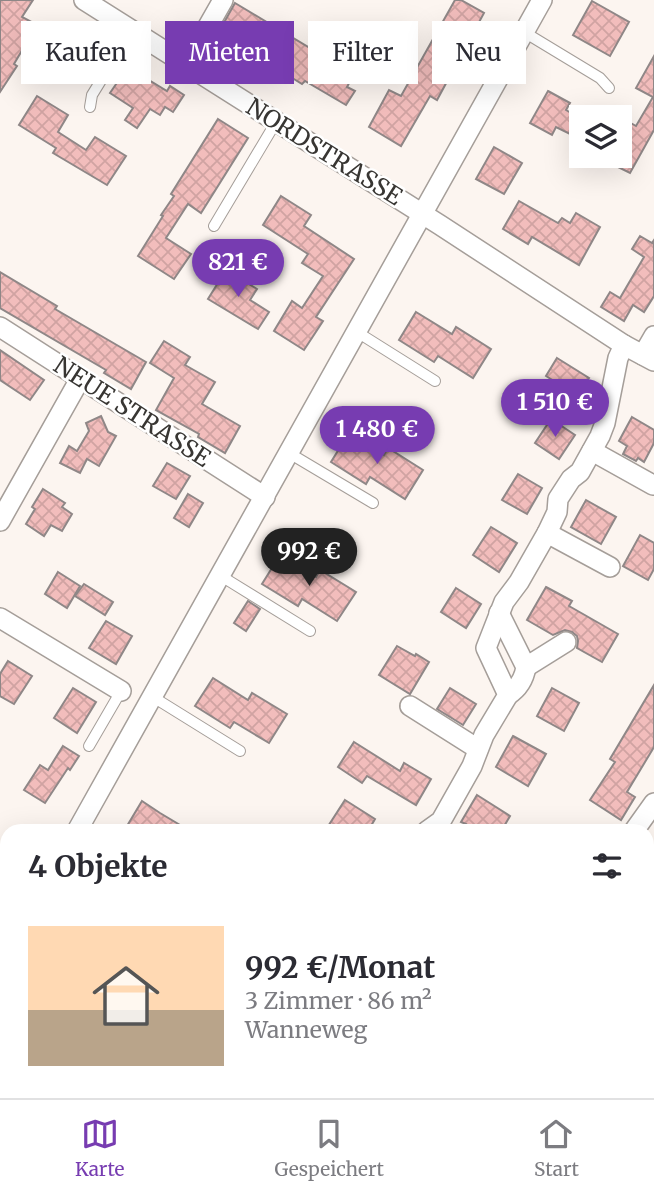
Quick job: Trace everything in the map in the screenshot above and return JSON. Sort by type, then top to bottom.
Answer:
[{"type":"street","name":"NORDSTRASSE","points":[[84,0],[118,21]]},
{"type":"street","points":[[211,21],[223,0]]},
{"type":"street","points":[[526,28],[542,0]]},
{"type":"street","name":"NORDSTRASSE","points":[[216,84],[624,345],[649,358]]},
{"type":"street","points":[[84,824],[495,84]]},
{"type":"street","name":"NEUE STRASSE","points":[[0,327],[265,497]]},
{"type":"street","points":[[649,358],[654,336]]},
{"type":"street","points":[[508,695],[486,648],[499,613],[547,533],[557,512],[558,499],[571,479],[580,471],[605,423],[618,358],[624,345]]},
{"type":"street","points":[[0,521],[80,379]]},
{"type":"street","points":[[592,451],[653,485]]},
{"type":"street","points":[[547,533],[610,567]]},
{"type":"street","points":[[437,824],[472,766],[484,735],[508,695],[516,690],[525,676],[526,667],[499,613]]},
{"type":"street","points":[[0,618],[121,691]]},
{"type":"street","points":[[526,667],[566,642]]},
{"type":"street","points":[[410,706],[478,749]]},
{"type":"street","points":[[639,824],[654,803]]},
{"type":"lane","points":[[526,33],[600,78],[609,88]]},
{"type":"lane","points":[[90,107],[92,95],[99,84]]},
{"type":"lane","points":[[214,226],[276,122]]},
{"type":"lane","points":[[357,332],[435,381]]},
{"type":"lane","points":[[289,453],[373,503]]},
{"type":"lane","points":[[221,576],[310,631]]},
{"type":"lane","points":[[89,746],[121,691]]},
{"type":"lane","points":[[153,697],[240,751]]},
{"type":"building","points":[[0,0],[33,0],[22,17],[30,21],[21,21],[21,52],[14,64],[17,66],[0,92]]},
{"type":"building","points":[[455,0],[461,0],[484,13],[480,21],[443,21]]},
{"type":"building","points":[[592,1],[629,22],[610,56],[573,35]]},
{"type":"building","points":[[235,3],[265,21],[225,21]]},
{"type":"building","points":[[294,38],[308,47],[308,83],[305,81],[302,84],[294,79]]},
{"type":"building","points":[[432,41],[432,84],[446,84],[437,100],[430,96],[401,146],[369,127],[389,90],[401,96],[408,84],[418,84],[418,66]]},
{"type":"building","points":[[654,56],[654,130],[630,173],[620,168],[632,168],[632,124],[636,126],[653,97],[636,88]]},
{"type":"building","points":[[151,81],[167,91],[170,86],[184,95],[173,112],[165,107],[160,115],[150,109],[137,128],[125,120],[133,108],[110,93],[116,84],[151,84]]},
{"type":"building","points":[[310,84],[349,84],[347,87],[355,91],[346,105]]},
{"type":"building","points":[[548,91],[570,103],[566,110],[569,112],[569,134],[556,127],[552,135],[530,123]]},
{"type":"building","points":[[37,96],[68,115],[58,132],[86,150],[95,137],[126,156],[107,185],[53,153],[56,148],[19,125]]},
{"type":"building","points":[[218,119],[248,138],[201,213],[188,204],[166,238],[191,254],[174,279],[138,256],[174,196],[171,194]]},
{"type":"building","points":[[494,147],[522,163],[504,194],[476,179]]},
{"type":"building","points":[[281,196],[311,215],[304,226],[354,259],[316,317],[323,321],[304,350],[274,331],[292,301],[302,308],[323,276],[302,263],[308,254],[263,225]]},
{"type":"building","points":[[519,201],[558,223],[562,218],[570,223],[576,213],[600,227],[579,265],[532,237],[528,244],[503,229]]},
{"type":"building","points":[[640,236],[652,243],[654,240],[654,296],[644,312],[633,305],[624,321],[601,307],[610,292],[620,298],[644,257],[632,249]]},
{"type":"building","points":[[226,270],[257,289],[250,300],[269,312],[258,329],[208,299]]},
{"type":"building","points":[[0,272],[57,306],[55,309],[146,362],[131,389],[104,373],[106,370],[0,308]]},
{"type":"building","points":[[416,312],[452,334],[456,327],[491,349],[473,378],[438,356],[434,362],[399,340]]},
{"type":"building","points":[[164,341],[190,357],[185,365],[215,382],[202,404],[240,426],[225,453],[198,437],[199,434],[156,410],[174,378],[150,363]]},
{"type":"building","points":[[0,350],[44,380],[30,400],[0,380]]},
{"type":"building","points":[[557,358],[589,378],[586,382],[594,386],[585,401],[577,396],[571,406],[548,391],[554,381],[546,376]]},
{"type":"building","points":[[101,416],[108,432],[116,436],[99,466],[87,459],[80,473],[60,463],[69,446],[77,451],[89,431],[86,423]]},
{"type":"building","points":[[632,417],[654,430],[654,443],[644,462],[623,454],[627,446],[619,441]]},
{"type":"building","points":[[551,419],[575,435],[559,459],[535,443]]},
{"type":"building","points":[[349,433],[384,455],[388,448],[423,470],[405,499],[370,477],[366,484],[331,462]]},
{"type":"building","points":[[167,463],[190,476],[176,499],[153,486]]},
{"type":"building","points":[[518,474],[542,488],[527,514],[502,500]]},
{"type":"building","points":[[43,489],[65,503],[62,507],[72,514],[62,531],[51,525],[44,536],[26,524]]},
{"type":"building","points":[[188,494],[203,503],[189,527],[174,518]]},
{"type":"building","points":[[586,500],[616,517],[601,544],[571,527]]},
{"type":"building","points":[[491,527],[517,543],[499,572],[473,555]]},
{"type":"building","points":[[640,535],[654,543],[654,569],[648,580],[623,566]]},
{"type":"building","points":[[280,555],[316,577],[320,570],[356,592],[337,621],[302,599],[298,606],[262,584]]},
{"type":"building","points":[[58,572],[80,586],[67,608],[45,594]]},
{"type":"building","points":[[84,584],[113,602],[105,615],[75,596]]},
{"type":"building","points":[[546,587],[572,601],[569,606],[618,634],[602,662],[577,648],[577,636],[572,632],[565,630],[553,635],[527,620]]},
{"type":"building","points":[[456,588],[481,604],[466,628],[441,612]]},
{"type":"building","points":[[248,601],[260,609],[246,631],[234,623]]},
{"type":"building","points":[[106,621],[132,636],[116,664],[89,648]]},
{"type":"building","points":[[397,646],[429,662],[410,694],[379,675]]},
{"type":"building","points":[[8,661],[32,676],[14,704],[0,696],[0,674]]},
{"type":"building","points":[[213,678],[248,700],[252,693],[287,714],[269,743],[234,722],[230,728],[195,706]]},
{"type":"building","points":[[654,685],[654,747],[627,792],[635,797],[621,820],[590,800],[615,762],[610,759]]},
{"type":"building","points":[[73,688],[96,702],[77,733],[54,718]]},
{"type":"building","points":[[450,688],[476,704],[463,725],[437,709]]},
{"type":"building","points":[[552,688],[579,703],[564,731],[537,716]]},
{"type":"building","points":[[513,736],[546,754],[528,786],[496,767]]},
{"type":"building","points":[[354,742],[400,771],[404,763],[431,779],[416,805],[367,776],[362,783],[338,767]]},
{"type":"building","points":[[63,746],[79,756],[45,803],[24,790],[40,765],[48,770]]},
{"type":"building","points":[[477,795],[510,816],[505,824],[461,822]]},
{"type":"building","points":[[345,800],[375,819],[372,824],[330,824]]},
{"type":"building","points":[[142,801],[178,824],[128,824]]}]
